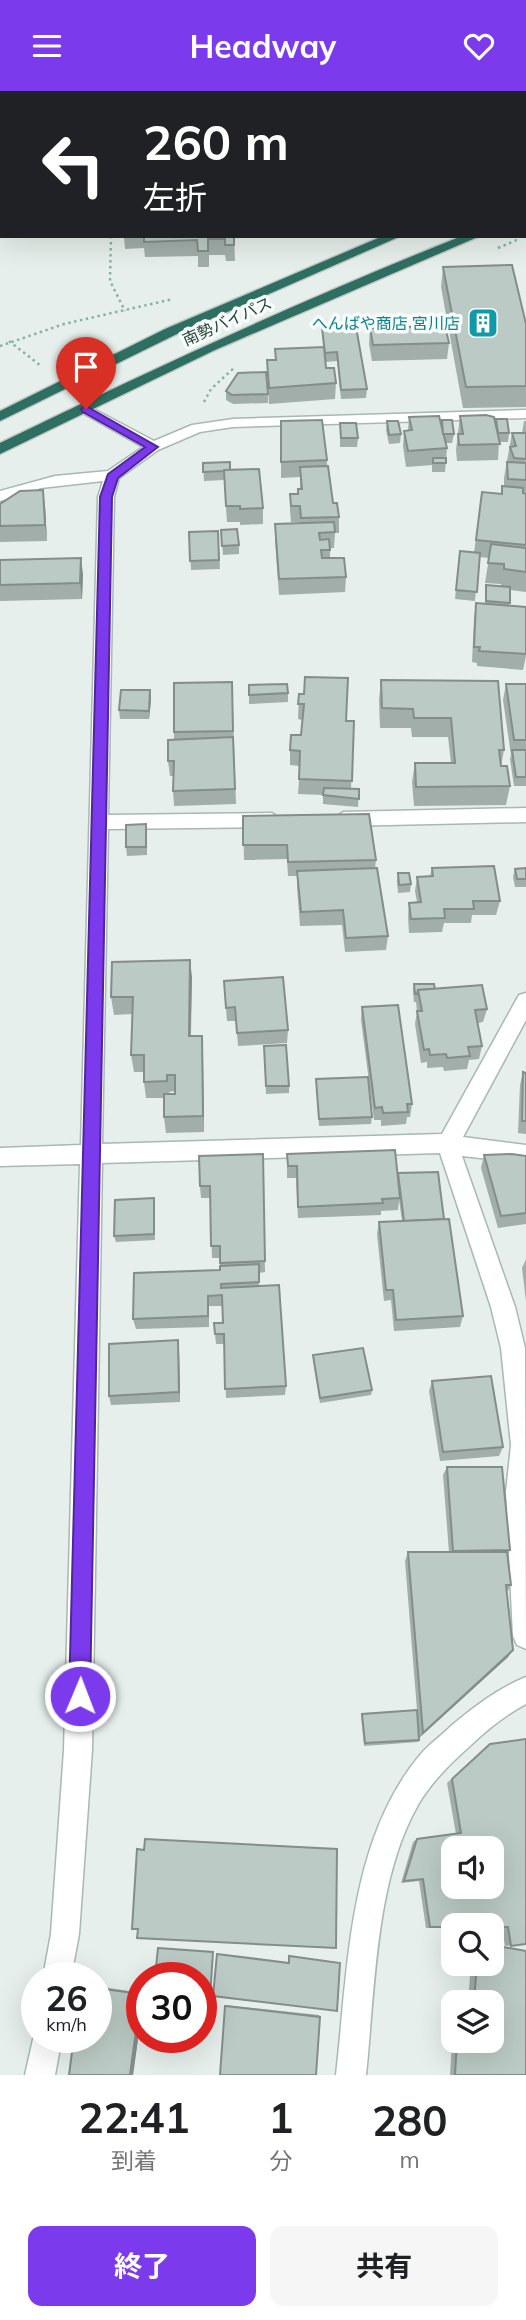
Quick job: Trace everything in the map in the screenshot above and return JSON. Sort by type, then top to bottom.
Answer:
[{"type":"highway","name":"南勢バイパス","points":[[0,417],[170,332],[389,238]]},
{"type":"highway","name":"南勢バイパス","points":[[0,449],[210,347],[341,289],[469,238]]},
{"type":"highway","points":[[0,409],[58,386]]},
{"type":"highway","points":[[0,463],[86,409]]},
{"type":"street","points":[[86,409],[153,447]]},
{"type":"street","points":[[0,496],[18,489],[68,478],[112,476],[153,447],[197,428],[233,423],[526,414]]},
{"type":"street","points":[[60,1962],[65,1934],[78,1750],[106,497],[112,476]]},
{"type":"street","points":[[330,819],[526,815]]},
{"type":"street","points":[[99,823],[289,820]]},
{"type":"street","points":[[526,1001],[448,1145],[503,1307],[513,1348],[523,1445],[518,1492],[526,1636]]},
{"type":"street","points":[[0,1157],[427,1142],[526,1154]]},
{"type":"street","points":[[351,2075],[374,1896],[385,1847],[403,1806],[429,1765],[499,1701],[526,1690]]},
{"type":"street","points":[[40,2075],[44,2053]]},
{"type":"path","points":[[111,238],[110,281],[125,311]]},
{"type":"path","points":[[0,345],[51,325],[125,311],[177,297]]},
{"type":"path","points":[[9,341],[58,386]]},
{"type":"building","points":[[144,238],[234,238],[234,245],[225,245],[225,239],[208,239],[208,251],[198,251],[197,240],[144,242]]},
{"type":"building","name":"へんばや商店 宮川店","points":[[512,265],[526,324],[526,386],[466,387],[443,267]]},
{"type":"building","points":[[445,326],[449,343],[373,345],[370,328]]},
{"type":"building","points":[[356,327],[367,389],[341,390],[337,352],[325,353],[322,328]]},
{"type":"building","points":[[324,347],[326,368],[334,368],[336,383],[269,388],[267,360],[276,360],[275,349]]},
{"type":"building","points":[[266,372],[268,394],[232,395],[226,391],[238,373]]},
{"type":"building","points":[[439,416],[447,448],[408,451],[404,431],[412,430],[409,417]]},
{"type":"building","points":[[460,416],[494,417],[500,444],[459,445],[458,434],[463,434]]},
{"type":"building","points":[[496,419],[507,419],[509,433],[498,433]]},
{"type":"building","points":[[322,420],[327,460],[281,462],[281,421]]},
{"type":"building","points":[[442,420],[452,420],[454,434],[443,434]]},
{"type":"building","points":[[387,421],[398,421],[401,434],[389,435]]},
{"type":"building","points":[[340,423],[356,423],[358,438],[341,438]]},
{"type":"building","points":[[512,433],[526,433],[526,459],[514,458],[510,447],[516,446]]},
{"type":"building","points":[[433,458],[446,458],[446,463],[433,463]]},
{"type":"building","points":[[230,462],[230,470],[203,472],[203,463]]},
{"type":"building","points":[[507,462],[526,463],[526,480],[508,479]]},
{"type":"building","points":[[328,466],[333,503],[337,503],[339,517],[301,518],[300,506],[291,506],[290,494],[298,494],[298,489],[302,489],[300,467]]},
{"type":"building","points":[[259,469],[263,508],[240,509],[240,506],[226,506],[224,470]]},
{"type":"building","points":[[502,486],[523,488],[523,493],[526,494],[526,545],[476,540],[482,492],[502,494]]},
{"type":"building","points":[[43,490],[45,525],[0,526],[0,504],[20,491]]},
{"type":"building","points":[[334,522],[335,532],[319,533],[320,540],[329,539],[330,550],[321,550],[322,558],[344,558],[346,577],[279,579],[275,524]]},
{"type":"building","points":[[237,529],[239,545],[222,546],[221,530]]},
{"type":"building","points":[[218,531],[219,560],[190,561],[189,532]]},
{"type":"building","points":[[491,544],[526,548],[526,572],[504,569],[504,564],[488,563]]},
{"type":"building","points":[[460,551],[480,553],[477,592],[456,590]]},
{"type":"building","points":[[81,558],[80,583],[0,585],[0,560]]},
{"type":"building","points":[[486,585],[510,587],[510,603],[486,601]]},
{"type":"building","points":[[476,603],[526,607],[526,654],[479,651],[480,647],[474,647]]},
{"type":"building","points":[[305,677],[348,678],[346,721],[354,721],[352,781],[299,779],[300,751],[290,750],[291,735],[301,735],[304,704],[298,704],[299,694],[304,694]]},
{"type":"building","points":[[381,680],[498,681],[504,750],[499,750],[501,766],[507,766],[510,786],[416,787],[415,763],[455,763],[451,718],[414,718],[413,709],[382,708]]},
{"type":"building","points":[[232,682],[233,731],[174,732],[174,683]]},
{"type":"building","points":[[287,684],[288,693],[249,695],[249,685]]},
{"type":"building","points":[[506,684],[526,684],[526,740],[514,740]]},
{"type":"building","points":[[121,690],[150,690],[149,711],[119,710]]},
{"type":"building","points":[[233,737],[235,789],[173,791],[174,761],[168,761],[168,740]]},
{"type":"building","points":[[512,750],[526,750],[526,777],[516,777]]},
{"type":"building","points":[[324,788],[359,789],[359,799],[323,795]]},
{"type":"building","points":[[369,814],[376,860],[288,862],[287,845],[243,845],[243,816]]},
{"type":"building","points":[[146,824],[146,847],[126,847],[126,825]]},
{"type":"building","points":[[494,866],[500,901],[473,901],[474,909],[444,909],[445,918],[411,919],[409,903],[421,902],[417,877],[433,876],[432,868]]},
{"type":"building","points":[[377,868],[388,936],[346,938],[343,910],[301,912],[297,871]]},
{"type":"building","points":[[526,868],[526,879],[517,879],[515,869]]},
{"type":"building","points":[[398,873],[409,873],[411,884],[399,885]]},
{"type":"building","points":[[190,960],[189,1036],[202,1036],[203,1116],[164,1117],[164,1094],[175,1094],[175,1075],[167,1075],[167,1081],[144,1082],[144,1055],[131,1055],[133,997],[111,997],[112,962]]},
{"type":"building","points":[[283,977],[288,1030],[237,1033],[235,1007],[226,1008],[224,981]]},
{"type":"building","points":[[414,984],[434,984],[435,989],[418,990],[415,994]]},
{"type":"building","points":[[482,985],[487,1009],[475,1010],[482,1046],[468,1047],[470,1056],[447,1058],[446,1054],[430,1055],[429,1049],[424,1050],[417,1011],[422,1011],[418,990]]},
{"type":"building","points":[[398,1005],[412,1104],[407,1104],[408,1112],[383,1113],[382,1107],[375,1108],[362,1007]]},
{"type":"building","points":[[286,1045],[289,1086],[266,1086],[264,1046]]},
{"type":"building","points":[[523,1072],[526,1073],[526,1121],[522,1121]]},
{"type":"building","points":[[368,1077],[372,1117],[319,1119],[316,1079]]},
{"type":"building","points":[[395,1150],[400,1198],[382,1199],[383,1203],[298,1207],[297,1166],[288,1166],[287,1154]]},
{"type":"building","points":[[263,1154],[265,1261],[220,1263],[220,1246],[211,1246],[210,1186],[200,1186],[199,1156]]},
{"type":"building","points":[[484,1155],[526,1156],[526,1213],[501,1216]]},
{"type":"building","points":[[438,1172],[444,1219],[404,1221],[398,1173]]},
{"type":"building","points":[[154,1198],[154,1234],[114,1236],[115,1200]]},
{"type":"building","points":[[449,1219],[463,1316],[396,1320],[393,1290],[386,1290],[379,1222]]},
{"type":"building","points":[[259,1264],[259,1282],[221,1284],[221,1288],[279,1285],[286,1386],[225,1389],[224,1334],[215,1334],[214,1323],[223,1323],[222,1295],[208,1296],[208,1316],[133,1319],[134,1273],[220,1270],[220,1266]]},
{"type":"building","points":[[178,1340],[179,1392],[109,1396],[109,1344]]},
{"type":"building","points":[[363,1348],[372,1390],[320,1398],[313,1355]]},
{"type":"building","points":[[491,1376],[503,1447],[443,1452],[432,1381]]},
{"type":"building","points":[[447,1467],[502,1467],[510,1550],[453,1551]]},
{"type":"building","points":[[408,1552],[507,1552],[511,1585],[506,1585],[513,1650],[423,1733]]},
{"type":"building","points":[[417,1710],[419,1740],[365,1743],[362,1714]]},
{"type":"building","points":[[526,1739],[526,1944],[511,1946],[508,1927],[504,1927],[504,1913],[441,1913],[441,1927],[430,1927],[423,1879],[404,1881],[417,1839],[461,1833],[452,1779],[490,1744]]},
{"type":"building","points":[[145,1839],[337,1849],[336,1948],[137,1938],[138,1929],[132,1929],[137,1849],[144,1850]]},
{"type":"building","points":[[504,1947],[526,1951],[526,2075],[455,2075],[456,2053],[504,2053],[504,1990],[475,1990],[476,1976],[504,1976]]},
{"type":"building","points":[[158,1948],[213,1952],[212,1962],[157,1962]]},
{"type":"building","points":[[217,1954],[289,1963],[289,1956],[340,1963],[337,2011],[217,1996]]},
{"type":"building","points":[[112,1990],[126,1992],[126,2053],[133,2053],[130,2075],[69,2075],[72,2053],[112,2053]]},
{"type":"building","points":[[225,2006],[320,2017],[316,2075],[220,2075]]},
{"type":"place","name":"へんばや商店 宮川店","points":[[483,323]]},
{"type":"route","points":[[80,1696],[106,497],[112,476],[153,447],[86,409]]}]
